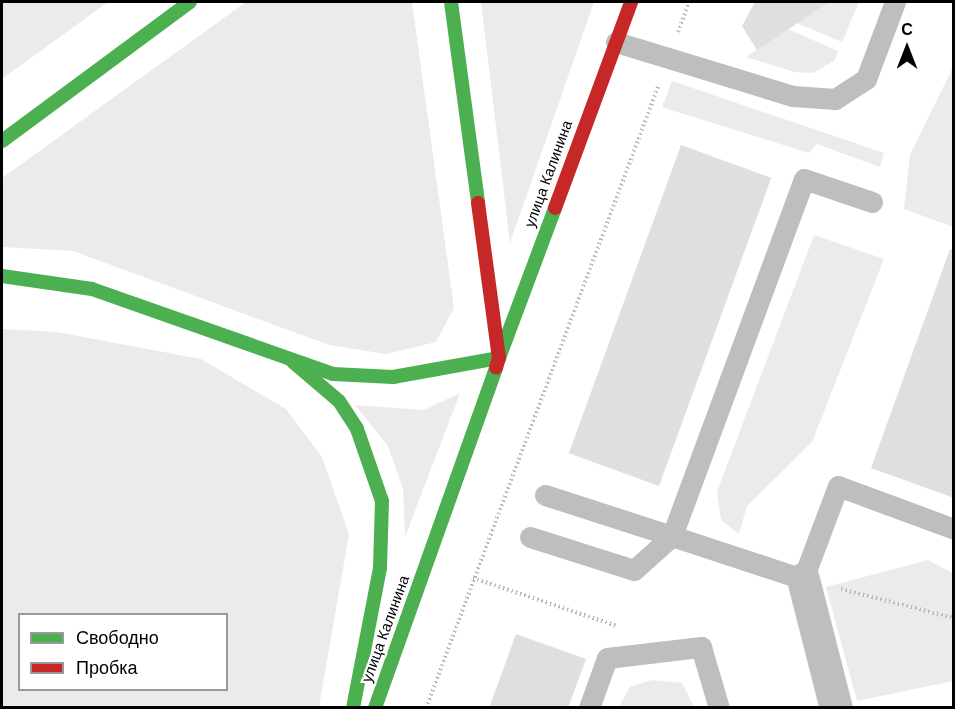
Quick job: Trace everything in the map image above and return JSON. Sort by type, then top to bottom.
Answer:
[{"type":"main road","points":[[2,141],[190,2]]},
{"type":"main road","name":"улица Калинина","points":[[451,2],[499,358]]},
{"type":"main road","name":"улица Калинина","points":[[375,708],[499,358],[630,2]]},
{"type":"main road","points":[[2,276],[92,289],[293,362],[333,374],[373,377],[430,373],[499,358]]},
{"type":"main road","points":[[293,362],[339,401],[357,429],[372,464],[382,501],[381,568],[353,708]]},
{"type":"street","points":[[803,579],[836,708]]},
{"type":"lane","points":[[616,42],[793,96],[835,99],[866,79],[895,2]]},
{"type":"lane","points":[[530,537],[634,570],[672,536],[804,179],[872,202]]},
{"type":"lane","points":[[545,495],[803,579],[838,486],[954,529]]},
{"type":"lane","points":[[589,708],[607,658],[700,647],[719,708]]},
{"type":"path","points":[[426,708],[689,2]]},
{"type":"path","points":[[473,578],[617,627]]},
{"type":"path","points":[[803,579],[954,618]]},
{"type":"shaded area","points":[[2,2],[108,2],[2,79]]},
{"type":"shaded area","points":[[246,2],[412,2],[454,308],[436,342],[386,354],[329,345],[73,251],[2,247],[2,178]]},
{"type":"shaded area","points":[[481,2],[594,2],[510,243]]},
{"type":"shaded area","points":[[824,2],[859,2],[842,42],[797,23]]},
{"type":"shaded area","points":[[788,29],[838,51],[835,60],[813,73],[794,72],[746,57]]},
{"type":"shaded area","points":[[953,67],[953,227],[904,209],[910,155]]},
{"type":"shaded area","points":[[672,81],[884,153],[880,167],[817,144],[809,153],[662,107]]},
{"type":"shaded area","points":[[814,235],[884,259],[812,442],[747,506],[739,534],[721,520],[717,492]]},
{"type":"shaded area","points":[[2,329],[57,332],[201,359],[286,409],[322,457],[349,534],[319,707],[2,707]]},
{"type":"shaded area","points":[[460,393],[405,537],[403,489],[388,446],[355,405],[424,410]]},
{"type":"shaded area","points":[[928,560],[953,573],[953,681],[857,701],[826,587]]},
{"type":"shaded area","points":[[652,680],[682,683],[694,707],[619,707],[630,687]]},
{"type":"building","points":[[755,2],[829,2],[757,50],[742,26]]},
{"type":"building","points":[[681,145],[771,178],[659,486],[569,453]]},
{"type":"building","points":[[950,249],[954,250],[954,498],[871,468]]},
{"type":"building","points":[[516,634],[586,659],[568,708],[489,708]]},
{"type":"traffic: fast","points":[[2,141],[190,2]]},
{"type":"traffic: fast","points":[[451,2],[478,203]]},
{"type":"traffic: fast","points":[[2,276],[92,289],[333,374],[393,377],[499,358],[555,208]]},
{"type":"traffic: fast","points":[[293,362],[339,401],[357,429],[382,501],[380,568],[353,708]]},
{"type":"traffic: fast","points":[[375,708],[496,368]]},
{"type":"traffic: jam","points":[[555,208],[631,2]]},
{"type":"traffic: jam","points":[[478,203],[499,358],[496,368]]}]
